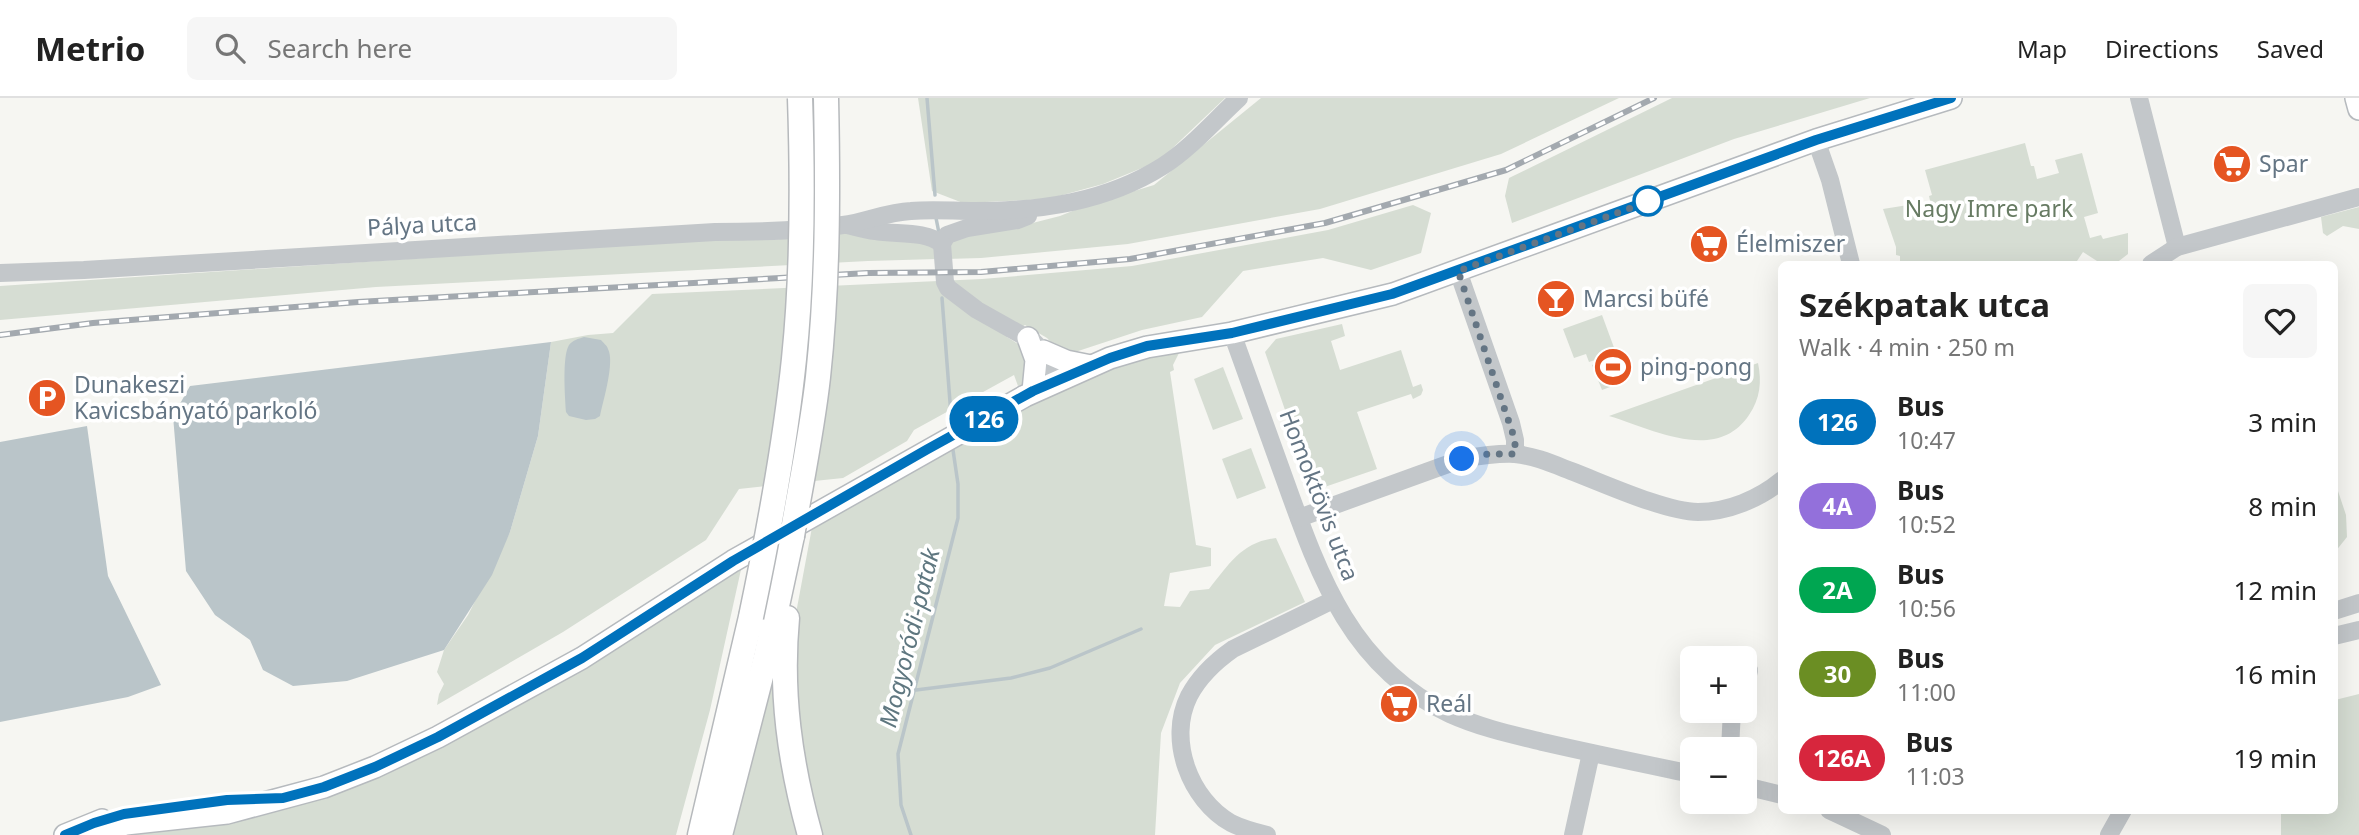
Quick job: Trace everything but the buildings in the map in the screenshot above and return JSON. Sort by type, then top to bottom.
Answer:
[{"type":"highway","points":[[701,835],[751,617],[775,497],[794,359],[801,252],[800,98]]},
{"type":"highway","points":[[810,835],[797,784],[787,723],[782,610],[813,419],[824,312],[828,201],[826,98]]},
{"type":"highway","points":[[720,835],[766,657],[782,610]]},
{"type":"highway","points":[[690,835],[722,739]]},
{"type":"main road","points":[[91,835],[126,824],[227,813],[283,798],[351,777],[438,737],[582,658],[733,561],[828,506],[1033,391],[1091,366],[1147,346],[1232,333],[1392,294],[1816,140],[1951,98]]},
{"type":"main road","points":[[2356,98],[2359,109]]},
{"type":"main road","points":[[1036,344],[1066,361],[1091,366]]},
{"type":"main road","points":[[1033,391],[1036,344]]},
{"type":"main road","points":[[65,835],[124,814],[227,800],[283,798]]},
{"type":"street","points":[[846,225],[870,217],[919,210],[1044,208],[1108,193],[1166,164],[1239,98]]},
{"type":"street","points":[[2139,98],[2177,247]]},
{"type":"street","points":[[1816,140],[1830,180],[1850,261]]},
{"type":"street","points":[[2156,261],[2177,247],[2359,197]]},
{"type":"street","points":[[1044,208],[1018,220],[967,228],[947,235],[942,244],[945,282],[948,288],[977,310],[1036,344],[1059,380]]},
{"type":"street","points":[[846,225],[923,236],[942,244]]},
{"type":"street","name":"Pálya utca","points":[[0,273],[716,232],[774,232],[846,225]]},
{"type":"street","points":[[1458,271],[1511,424],[1515,454]]},
{"type":"street","name":"Homoktövis utca","points":[[1232,333],[1314,561],[1346,623],[1388,672],[1425,700],[1468,721],[1591,753],[1680,772]]},
{"type":"street","points":[[1298,518],[1462,459],[1488,454],[1515,454],[1539,459],[1670,507],[1698,512],[1723,509],[1751,500],[1778,483]]},
{"type":"street","points":[[1267,835],[1231,823],[1215,811],[1202,796],[1191,780],[1184,762],[1181,744],[1182,721],[1189,697],[1202,677],[1219,659],[1233,649],[1333,600]]},
{"type":"street","points":[[2338,610],[2359,603]]},
{"type":"street","points":[[2338,635],[2359,630]]},
{"type":"street","points":[[1573,835],[1591,753]]},
{"type":"street","points":[[1757,789],[1778,794]]},
{"type":"street","points":[[1837,814],[1882,835]]},
{"type":"street","points":[[2109,835],[2121,814]]},
{"type":"green space","points":[[918,98],[1225,98],[1159,161],[1103,184],[1048,199],[963,203],[932,191]]},
{"type":"green space","points":[[1261,98],[1619,98],[1501,154],[1320,209],[1128,244],[946,259],[952,237],[1009,229],[1060,216],[1154,185]]},
{"type":"green space","points":[[1672,98],[1870,98],[1734,139],[1512,223],[1505,196],[1509,178]]},
{"type":"green space","name":"Nagy Imre park","points":[[2025,143],[2037,179],[2059,173],[2055,160],[2082,153],[2098,213],[2084,217],[2090,238],[2101,235],[2103,239],[2128,233],[2128,254],[2119,261],[2097,261],[2083,252],[2077,261],[1900,261],[1883,209],[1908,205],[1912,215],[1932,210],[1929,196],[1932,195],[1925,170]]},
{"type":"green space","points":[[1413,205],[1431,213],[1421,253],[1371,270],[1323,258],[1243,271],[1202,317],[1142,330],[1066,355],[1047,338],[1025,325],[1007,337],[1023,347],[1030,381],[1018,386],[1014,375],[914,430],[907,441],[843,478],[739,489],[706,540],[563,632],[437,705],[444,684],[437,672],[444,650],[468,615],[510,532],[538,436],[551,342],[613,333],[652,294],[982,279],[1132,266],[1328,230]]},
{"type":"green space","points":[[2359,207],[2359,229],[2343,226],[2327,236],[2323,233],[2321,217]]},
{"type":"green space","points":[[847,230],[934,245],[937,259],[376,287],[0,320],[0,286],[710,239],[773,240]]},
{"type":"green space","points":[[1602,315],[1616,353],[1589,362],[1586,354],[1574,358],[1563,329]]},
{"type":"green space","points":[[1342,324],[1345,336],[1331,341],[1340,370],[1401,350],[1413,387],[1421,384],[1423,390],[1421,395],[1413,399],[1411,394],[1357,412],[1377,469],[1313,491],[1265,352],[1276,339]]},
{"type":"green space","points":[[1181,349],[1173,365],[1174,370],[1170,372],[1196,545],[1211,548],[1211,566],[1170,573],[1164,606],[1180,607],[1190,591],[1209,589],[1230,562],[1245,549],[1264,540],[1276,538],[1305,602],[1215,645],[1180,683],[1161,733],[1155,835],[815,835],[801,784],[791,640],[813,522],[906,471],[953,450],[1025,407],[1123,363]]},
{"type":"green space","points":[[1617,356],[1626,381],[1602,390],[1592,365]]},
{"type":"green space","points":[[1758,363],[1759,390],[1753,409],[1735,430],[1719,438],[1683,439],[1609,416]]},
{"type":"green space","points":[[1223,367],[1243,419],[1213,430],[1194,379]]},
{"type":"green space","points":[[1251,448],[1266,488],[1237,499],[1222,459]]},
{"type":"green space","points":[[2338,491],[2346,515],[2347,537],[2338,548]]},
{"type":"green space","points":[[742,565],[710,710],[676,835],[106,835],[380,776],[469,732]]},
{"type":"green space","points":[[773,667],[804,835],[730,835]]},
{"type":"green space","points":[[2359,694],[2359,835],[2281,835],[2281,814],[2338,814],[2338,699]]},
{"type":"shaded area","points":[[584,337],[601,340],[610,355],[608,382],[600,416],[586,420],[569,416],[566,412],[565,387],[567,350],[572,342]]},
{"type":"shaded area","points":[[551,342],[538,436],[510,532],[492,575],[444,650],[347,681],[293,686],[263,670],[250,640],[215,615],[186,571],[173,416],[190,386]]},
{"type":"shaded area","points":[[87,426],[108,576],[161,685],[128,697],[0,722],[0,442]]},
{"type":"waterway","name":"Mogyoródi-patak","points":[[927,98],[935,195]]},
{"type":"waterway","name":"Mogyoródi-patak","points":[[936,218],[939,233]]},
{"type":"waterway","name":"Mogyoródi-patak","points":[[942,298],[951,415]]},
{"type":"waterway","name":"Mogyoródi-patak","points":[[911,835],[901,805],[898,754],[958,518],[958,484],[953,450]]},
{"type":"waterway","points":[[916,690],[1011,678],[1050,668],[1141,629]]},
{"type":"railway","points":[[0,335],[93,323],[358,302],[868,273],[981,272],[1130,259],[1325,223],[1506,170],[1654,98]]},
{"type":"bus line","name":"126","points":[[65,835],[124,814],[227,800],[283,798],[324,787],[375,767],[438,737],[582,658],[733,561],[926,450],[1033,391],[1110,358],[1147,346],[1232,333],[1392,294],[1816,140],[1951,98]]},
{"type":"place","name":"Spar","points":[[2232,164]]},
{"type":"place","name":"Élelmiszer","points":[[1709,244]]},
{"type":"place","name":"Marcsi büfé","points":[[1556,299]]},
{"type":"place","name":"ping-pong","points":[[1613,367]]},
{"type":"place","name":"Dunakeszi Kavicsbányató parkoló","points":[[47,398]]},
{"type":"place","name":"Reál","points":[[1399,704]]},
{"type":"route","points":[[1462,459],[1488,454],[1515,454],[1515,440],[1458,271],[1648,201]]}]
